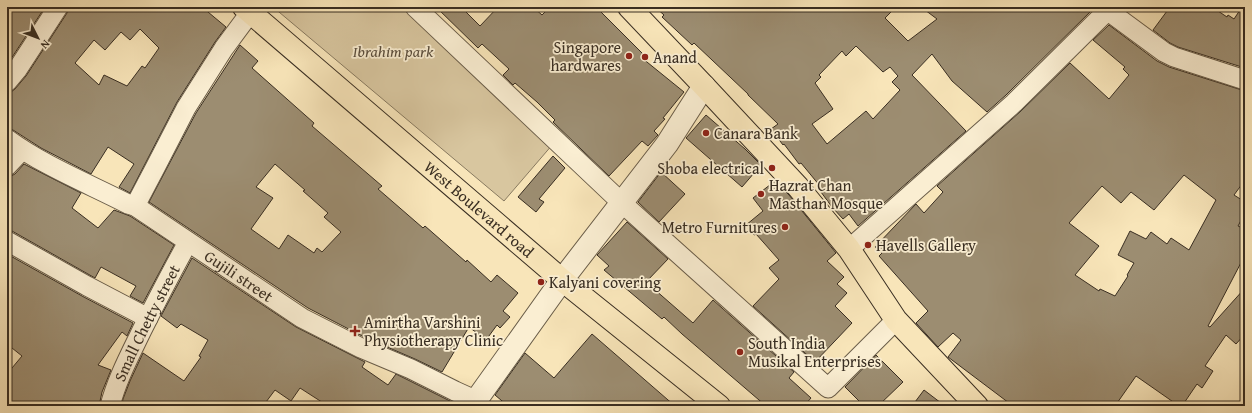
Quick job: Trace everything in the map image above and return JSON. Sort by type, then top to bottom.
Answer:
[{"type":"main road","points":[[629,7],[798,186],[849,249],[896,320],[977,406]]},
{"type":"main road","name":"West Boulevard road","points":[[247,10],[562,280],[719,406]]},
{"type":"street","points":[[7,82],[17,70],[58,7]]},
{"type":"street","points":[[416,7],[622,203],[828,388],[896,320]]},
{"type":"street","points":[[849,249],[1014,103],[1105,14],[1106,8],[1164,52],[1174,57],[1245,80]]},
{"type":"street","points":[[135,206],[186,108],[247,10]]},
{"type":"street","points":[[475,403],[562,280],[667,144],[704,86]]},
{"type":"street","points":[[7,166],[14,144]]},
{"type":"street","name":"Gujili street","points":[[14,144],[83,182],[135,206],[302,318],[361,348],[411,369],[455,391],[475,403]]},
{"type":"street","points":[[7,241],[148,318]]},
{"type":"street","name":"Small Chetty street","points":[[110,406],[120,374],[188,242]]},
{"type":"green space","name":"Ibrahim park","points":[[273,7],[410,7],[553,144],[504,201]]},
{"type":"building","points":[[7,7],[45,7],[7,65]]},
{"type":"building","points":[[69,7],[202,7],[226,27],[177,102],[130,193],[119,187],[134,164],[108,147],[91,174],[41,148],[13,130],[7,128],[7,93],[15,89],[26,76],[67,13]],"holes":[[[140,29],[159,48],[145,68],[142,66],[127,86],[104,75],[99,85],[75,63],[94,40],[105,50],[121,32],[130,40]]]},
{"type":"building","points":[[436,7],[461,7],[480,26],[498,7],[533,7],[542,15],[550,7],[596,7],[645,56],[642,58],[684,92],[663,118],[665,119],[654,131],[658,135],[648,146],[642,141],[609,176],[553,122],[555,120],[537,102],[515,83],[513,85],[503,75],[509,69],[482,44],[478,48]]},
{"type":"building","points":[[655,7],[896,7],[885,18],[908,41],[937,19],[921,7],[1095,7],[987,112],[952,81],[932,54],[912,75],[966,131],[858,226],[849,214],[843,219],[818,188],[820,186],[801,163],[799,164],[784,144],[783,145],[771,129],[778,124],[694,43],[692,45],[662,17],[664,15]],"holes":[[[856,46],[883,72],[890,67],[898,76],[892,82],[900,90],[873,119],[866,111],[827,144],[812,124],[833,109],[815,83],[821,77],[819,75],[842,51],[846,56]]]},
{"type":"building","points":[[1170,7],[1212,7],[1227,17],[1228,15],[1234,19],[1242,7],[1245,7],[1245,68],[1178,47],[1153,30]]},
{"type":"building","points":[[1109,25],[1157,61],[1169,67],[1245,91],[1245,180],[1234,195],[1245,202],[1245,213],[1238,226],[1245,229],[1245,255],[1208,326],[1210,327],[1245,288],[1245,334],[1236,344],[1226,335],[1205,366],[1213,371],[1202,388],[1197,384],[1182,406],[1179,406],[1136,376],[1115,406],[1013,406],[948,357],[961,340],[953,333],[938,347],[916,323],[928,311],[879,256],[882,253],[875,247],[916,204],[924,213],[943,192],[937,186],[1021,111],[1070,63],[1109,99],[1129,75],[1123,69],[1125,67],[1093,40]],"holes":[[[1184,175],[1216,200],[1189,250],[1171,238],[1167,244],[1151,232],[1146,239],[1130,231],[1118,255],[1134,263],[1127,275],[1128,276],[1115,296],[1100,289],[1099,291],[1075,275],[1099,246],[1069,223],[1102,186],[1121,203],[1131,192],[1154,210]]]},
{"type":"building","points":[[240,45],[258,61],[252,68],[314,123],[312,126],[382,186],[378,189],[423,228],[425,226],[466,262],[467,260],[491,282],[497,275],[518,293],[503,311],[510,317],[500,328],[497,325],[486,340],[469,327],[442,372],[366,338],[308,308],[149,202],[196,113]],"holes":[[[275,164],[305,190],[303,191],[328,213],[324,217],[341,232],[322,252],[317,248],[314,253],[288,235],[279,249],[251,229],[273,198],[256,187]]]},
{"type":"building","points":[[706,115],[761,165],[742,187],[686,138]]},
{"type":"building","points":[[553,156],[565,168],[539,199],[544,202],[536,212],[518,197]]},
{"type":"building","points":[[24,164],[81,193],[72,208],[98,228],[114,210],[130,216],[174,245],[143,303],[130,296],[136,286],[101,267],[95,278],[12,231],[7,230],[7,177],[15,174]]},
{"type":"building","points":[[661,172],[685,194],[659,222],[638,202]]},
{"type":"building","points":[[775,181],[789,195],[836,253],[827,261],[844,277],[837,284],[847,293],[835,306],[852,323],[815,362],[753,306],[779,279],[769,268],[779,260],[746,225],[763,211],[753,198]]},
{"type":"building","points":[[627,222],[668,259],[646,282],[693,323],[713,300],[794,372],[789,378],[811,398],[804,406],[766,406],[664,317],[662,319],[604,270],[609,266],[597,255]]},
{"type":"building","points":[[7,254],[133,323],[127,336],[122,332],[98,365],[111,370],[102,392],[99,406],[50,406],[42,401],[38,406],[7,406],[7,374],[22,356],[7,344]]},
{"type":"building","points":[[192,258],[296,327],[365,362],[362,367],[388,385],[396,374],[460,406],[328,406],[300,388],[291,401],[275,390],[263,406],[126,406],[122,404],[130,381],[143,353],[184,381],[201,357],[199,356],[208,340],[181,324],[177,328],[161,316]]},
{"type":"building","points":[[592,334],[675,406],[508,406],[495,395],[525,353],[554,378]]},
{"type":"building","points":[[876,355],[903,382],[878,406],[864,406],[845,387]]},
{"type":"building","points":[[924,390],[945,406],[912,406]]},
{"type":"place","name":"Singapore hardwares","points":[[629,56]]},
{"type":"place","name":"Anand","points":[[645,57]]},
{"type":"place","name":"Canara Bank","points":[[706,133]]},
{"type":"place","name":"Shoba electrical","points":[[772,168]]},
{"type":"place","name":"Hazrat Chan Masthan Mosque","points":[[761,194]]},
{"type":"place","name":"Metro Furnitures","points":[[785,227]]},
{"type":"place","name":"Havells Gallery","points":[[868,245]]},
{"type":"place","name":"Kalyani covering","points":[[541,282]]},
{"type":"place","name":"Amirtha Varshini Physiotherapy Clinic","points":[[355,331]]},
{"type":"place","name":"South India Musikal Enterprises","points":[[740,352]]}]
